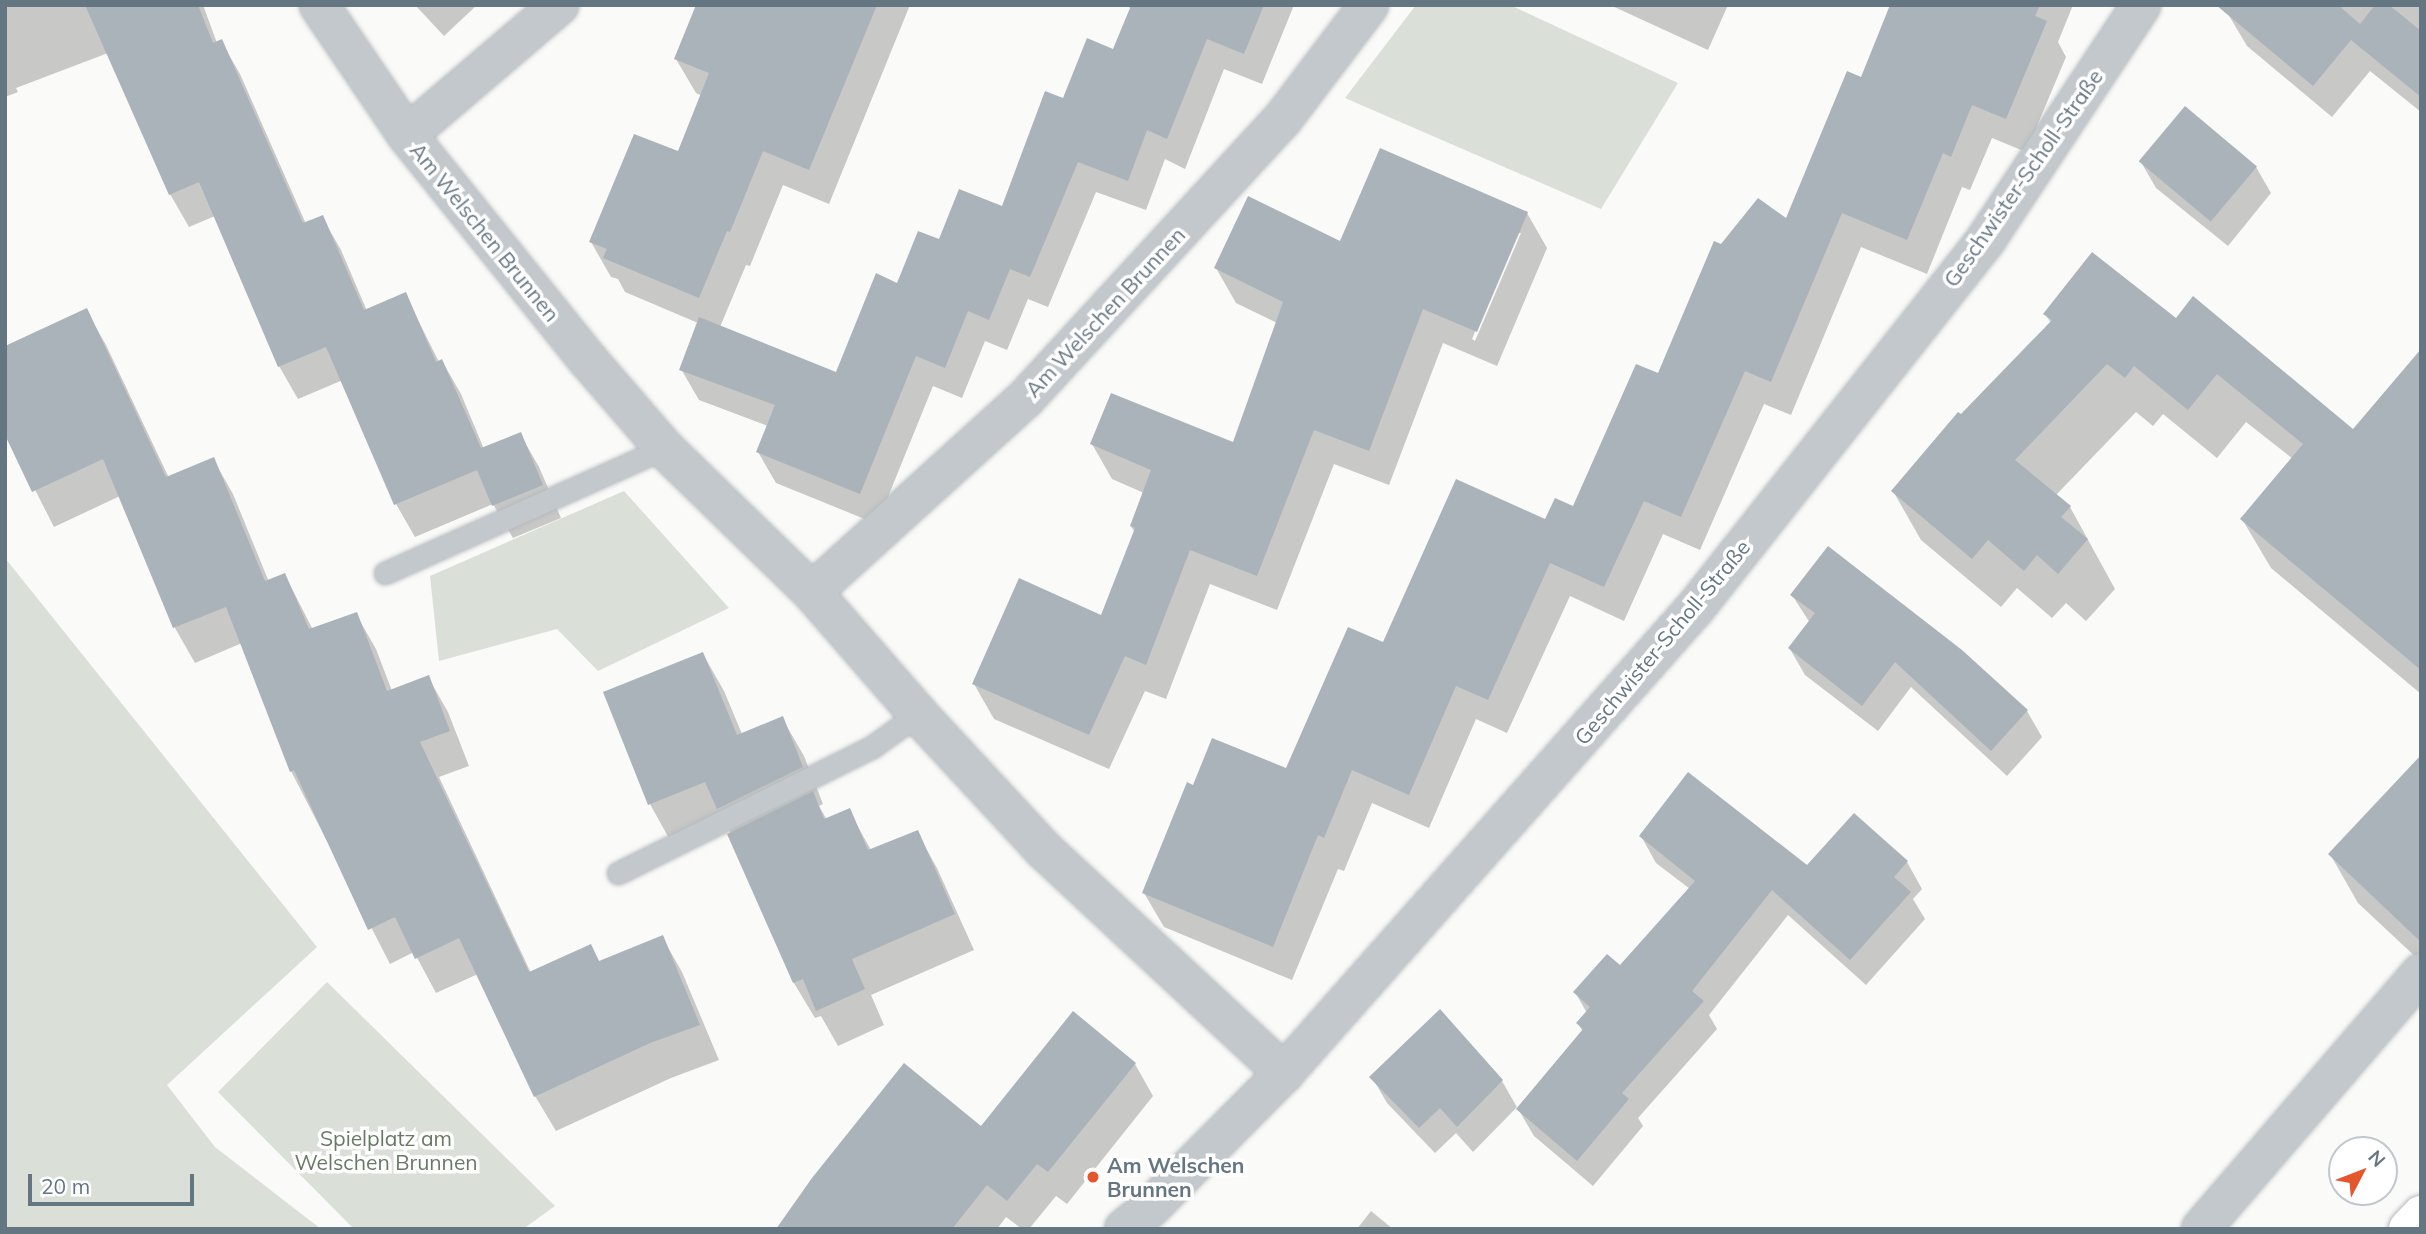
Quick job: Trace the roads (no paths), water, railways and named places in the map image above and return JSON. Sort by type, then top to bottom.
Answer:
[{"type":"main road","points":[[2408,1229],[2421,1215]]},
{"type":"street","name":"Am Welschen Brunnen","points":[[319,5],[407,135],[588,360],[664,448],[812,592],[1044,850],[1284,1073]]},
{"type":"street","points":[[407,135],[559,5]]},
{"type":"street","name":"Am Welschen Brunnen","points":[[812,592],[1025,399],[1282,120],[1369,5]]},
{"type":"street","name":"Geschwister-Scholl-Straße","points":[[1124,1229],[1150,1208],[1284,1073],[1696,607],[1987,238],[2141,5]]},
{"type":"street","points":[[2201,1229],[2421,973]]},
{"type":"lane","points":[[384,573],[664,448]]},
{"type":"lane","points":[[618,873],[872,747],[919,714]]},
{"type":"place","name":"Am Welschen Brunnen","points":[[1093,1177]]},
{"type":"park label","name":"Spielplatz am Welschen Brunnen","points":[[386,1150]]}]
